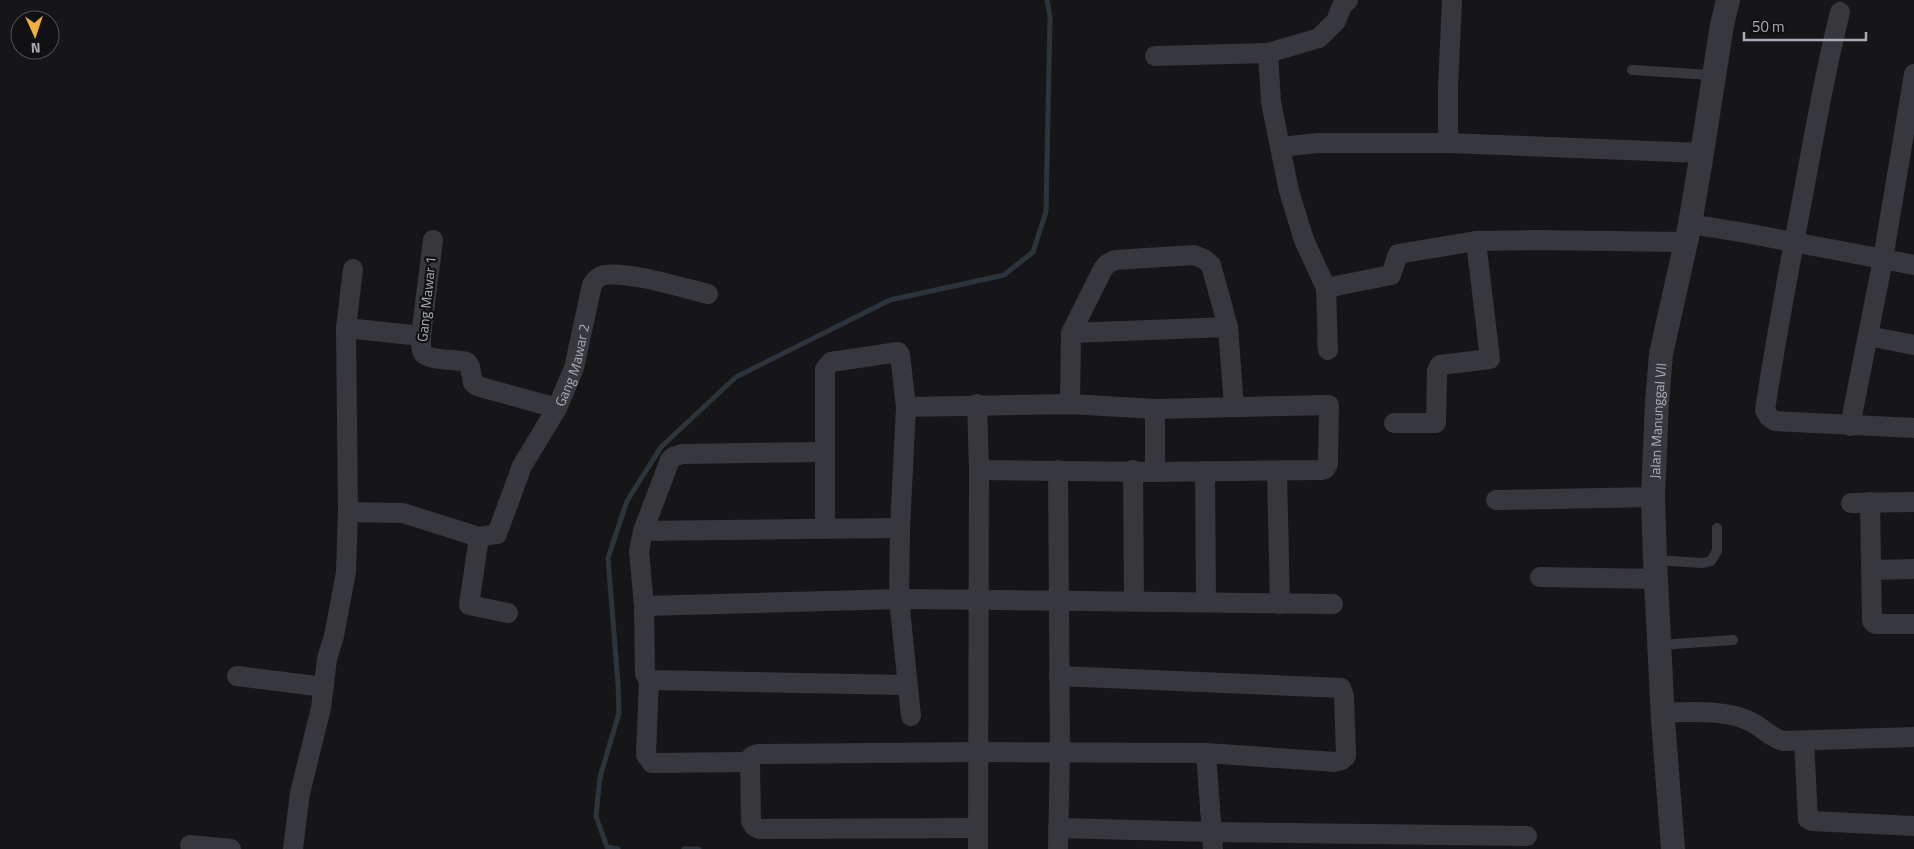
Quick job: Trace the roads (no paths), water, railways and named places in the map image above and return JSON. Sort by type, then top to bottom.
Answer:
[{"type":"street","points":[[1155,56],[1268,53],[1319,38],[1336,21],[1342,6],[1348,0]]},
{"type":"street","points":[[1448,143],[1448,87],[1452,0]]},
{"type":"street","name":"Jalan Manunggal VII","points":[[1673,849],[1662,712],[1655,570],[1654,447],[1661,354],[1687,233],[1702,153],[1713,75],[1728,0]]},
{"type":"street","points":[[1840,12],[1827,68],[1794,243],[1765,410],[1769,417],[1775,421],[1914,428]]},
{"type":"street","points":[[1268,53],[1271,102],[1289,191],[1304,240],[1326,288],[1328,350],[1327,339]]},
{"type":"street","points":[[1850,426],[1882,259],[1905,180],[1914,74]]},
{"type":"street","points":[[1280,147],[1318,143],[1448,143],[1702,153]]},
{"type":"street","points":[[1326,288],[1391,275],[1397,255],[1399,254],[1476,241],[1687,233],[1746,233],[1914,265]]},
{"type":"street","name":"Gang Mawar 1","points":[[433,240],[421,336],[421,349],[423,353],[426,356],[467,362],[470,367],[473,383],[477,386],[557,408]]},
{"type":"street","points":[[1394,423],[1436,423],[1437,371],[1440,365],[1490,359],[1476,241]]},
{"type":"street","points":[[1070,404],[1071,333],[1103,269],[1111,262],[1194,255],[1204,259],[1211,265],[1228,327],[1234,406]]},
{"type":"street","points":[[293,849],[300,793],[322,708],[327,659],[334,636],[346,572],[348,512],[346,328],[353,269]]},
{"type":"street","name":"Gang Mawar 2","points":[[479,537],[497,534],[522,466],[557,408],[574,368],[592,284],[596,279],[603,275],[627,275],[708,294]]},
{"type":"street","points":[[1071,333],[1228,327]]},
{"type":"street","points":[[346,328],[421,336]]},
{"type":"street","points":[[1868,336],[1914,345]]},
{"type":"street","points":[[825,528],[824,373],[828,364],[899,352],[906,407],[900,528],[899,599],[911,716]]},
{"type":"street","points":[[977,404],[979,470],[978,849]]},
{"type":"street","points":[[906,407],[977,404],[1070,404],[1155,409],[1329,405],[1328,461],[1325,468],[1307,471],[1155,472],[1132,470],[979,470]]},
{"type":"street","points":[[1155,409],[1155,472]]},
{"type":"street","points":[[750,762],[652,763],[646,755],[649,680],[645,670],[644,606],[639,556],[643,532],[668,463],[673,456],[682,454],[824,452]]},
{"type":"street","points":[[1058,470],[1060,752],[1058,849]]},
{"type":"street","points":[[1132,470],[1134,601]]},
{"type":"street","points":[[1205,471],[1206,602]]},
{"type":"street","points":[[1277,471],[1280,604]]},
{"type":"street","points":[[1496,500],[1653,497]]},
{"type":"street","points":[[1914,502],[1860,502],[1871,570],[1873,623],[1914,624]]},
{"type":"street","points":[[348,512],[403,513],[479,537],[469,605],[508,613]]},
{"type":"street","points":[[643,532],[900,528]]},
{"type":"street","points":[[1871,570],[1914,569]]},
{"type":"street","points":[[1540,576],[1655,570]]},
{"type":"street","points":[[644,606],[899,599],[1333,604]]},
{"type":"street","points":[[237,676],[324,687]]},
{"type":"street","points":[[978,828],[759,829],[751,821],[750,762],[752,756],[758,754],[1060,752],[1206,754],[1335,762],[1342,760],[1346,756],[1344,696],[1341,688],[1059,676]]},
{"type":"street","points":[[649,680],[907,685]]},
{"type":"street","points":[[1662,712],[1738,716],[1761,728],[1773,738],[1783,741],[1804,742],[1914,737]]},
{"type":"street","points":[[1804,742],[1808,819],[1812,821],[1914,826]]},
{"type":"street","points":[[1206,754],[1212,841]]},
{"type":"street","points":[[1058,828],[1212,841],[1527,836]]},
{"type":"street","points":[[190,845],[231,849]]},
{"type":"lane","points":[[1632,70],[1713,75]]},
{"type":"lane","points":[[1655,570],[1711,561],[1717,551],[1717,528]]},
{"type":"lane","points":[[1659,645],[1733,640]]},
{"type":"waterway","points":[[618,849],[607,847],[596,816],[600,777],[619,713],[608,558],[627,501],[661,447],[736,377],[890,300],[1004,275],[1033,252],[1046,212],[1050,17],[1047,0]]},
{"type":"waterway","points":[[684,849],[699,849]]}]
